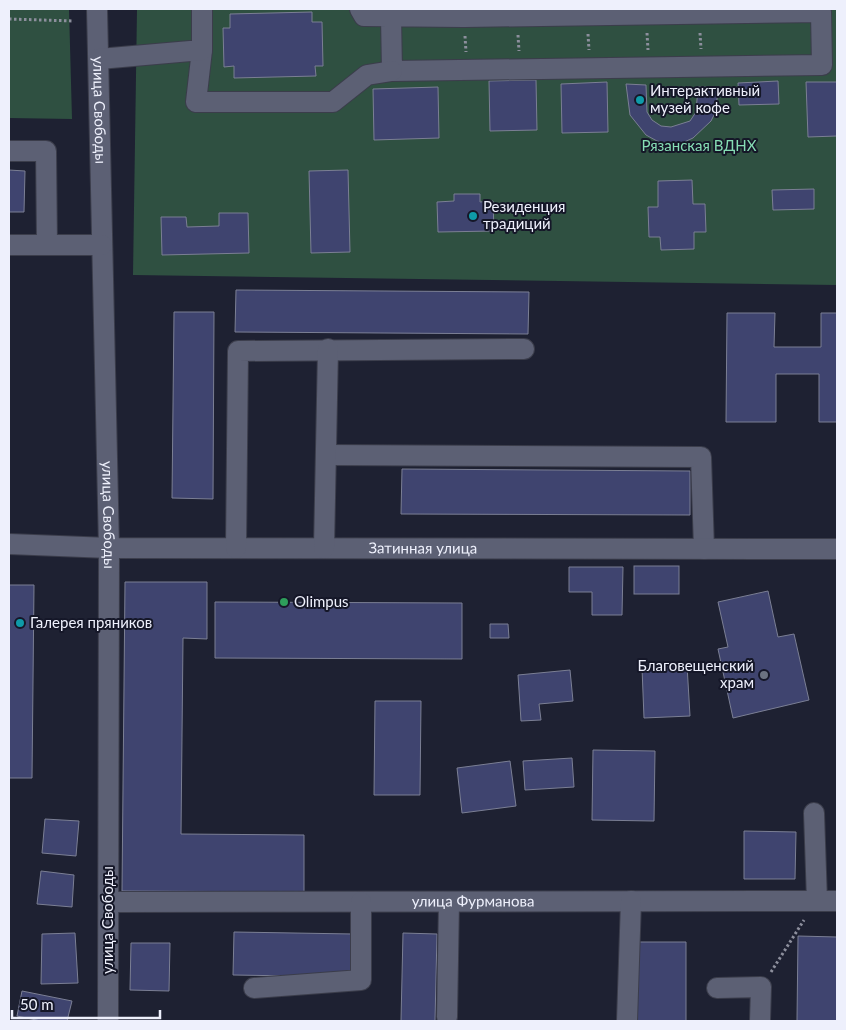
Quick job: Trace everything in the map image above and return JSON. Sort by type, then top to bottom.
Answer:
[{"type":"street","name":"улица Свободы","points":[[97,9],[109,548],[108,1021]]},
{"type":"street","points":[[202,9],[202,50],[196,102],[333,102],[367,75],[392,72],[822,65],[821,12],[464,17],[364,16],[360,9]]},
{"type":"street","points":[[391,16],[392,72]]},
{"type":"street","points":[[99,59],[202,50]]},
{"type":"street","points":[[9,151],[46,151],[47,245]]},
{"type":"street","points":[[9,245],[102,245]]},
{"type":"street","points":[[236,548],[238,351],[524,349]]},
{"type":"street","points":[[324,548],[328,350]]},
{"type":"street","points":[[326,455],[701,457],[704,549]]},
{"type":"street","name":"Затинная улица","points":[[9,544],[109,548],[837,549]]},
{"type":"street","points":[[814,813],[817,901]]},
{"type":"street","name":"улица Фурманова","points":[[108,902],[837,901]]},
{"type":"street","points":[[254,988],[361,980],[361,902]]},
{"type":"street","points":[[447,1017],[449,902]]},
{"type":"street","points":[[627,1021],[631,902]]},
{"type":"street","points":[[717,988],[761,987],[760,1021]]},
{"type":"path","points":[[699,13],[702,67]]},
{"type":"path","points":[[646,14],[649,68]]},
{"type":"path","points":[[588,15],[590,68]]},
{"type":"path","points":[[517,16],[519,70]]},
{"type":"path","points":[[464,17],[467,70]]},
{"type":"path","points":[[9,19],[74,21]]},
{"type":"path","points":[[761,987],[817,901]]},
{"type":"green space","points":[[9,9],[69,9],[72,119],[9,118]]},
{"type":"green space","name":"Рязанская ВДНХ","points":[[137,9],[837,9],[837,285],[133,275]]},
{"type":"building","points":[[312,12],[312,22],[322,22],[323,66],[315,66],[316,76],[234,78],[234,66],[224,67],[223,28],[230,28],[230,14]]},
{"type":"building","points":[[536,80],[537,130],[490,131],[489,81]]},
{"type":"building","points":[[778,81],[779,104],[739,105],[738,83]]},
{"type":"building","points":[[607,82],[608,132],[562,133],[561,84]]},
{"type":"building","points":[[806,82],[837,82],[837,136],[808,137]]},
{"type":"building","points":[[626,84],[646,85],[647,112],[652,120],[661,126],[671,127],[690,121],[696,112],[698,87],[718,87],[716,111],[711,121],[693,138],[682,143],[669,144],[657,141],[646,135],[630,115]]},
{"type":"building","points":[[438,87],[439,138],[374,140],[373,89]]},
{"type":"building","points":[[9,170],[25,171],[24,212],[9,212]]},
{"type":"building","points":[[348,170],[350,252],[311,253],[309,171]]},
{"type":"building","points":[[692,180],[693,204],[705,204],[706,232],[694,232],[694,249],[661,250],[660,237],[649,237],[648,207],[658,207],[658,181]]},
{"type":"building","points":[[814,189],[814,209],[773,210],[772,190]]},
{"type":"building","points":[[454,194],[480,194],[480,202],[493,201],[494,231],[438,232],[437,202],[454,201]]},
{"type":"building","points":[[219,213],[248,213],[249,253],[162,255],[161,217],[186,217],[187,227],[219,226]]},
{"type":"building","points":[[236,290],[529,292],[528,334],[235,332]]},
{"type":"building","points":[[174,312],[214,312],[213,499],[172,498]]},
{"type":"building","points":[[727,313],[775,313],[774,347],[821,347],[821,313],[837,313],[837,422],[819,422],[819,374],[776,374],[776,422],[726,422]]},
{"type":"building","points":[[402,469],[690,471],[690,515],[401,514]]},
{"type":"building","points":[[634,566],[679,566],[679,594],[634,594]]},
{"type":"building","points":[[569,567],[623,567],[622,615],[592,615],[592,592],[569,592]]},
{"type":"building","points":[[125,582],[207,582],[207,639],[183,638],[181,834],[304,835],[304,892],[122,891]]},
{"type":"building","points":[[9,585],[34,585],[32,778],[9,778]]},
{"type":"building","name":"Благовещенский храм","points":[[768,591],[778,637],[794,634],[809,700],[733,718],[718,649],[728,647],[718,602]]},
{"type":"building","points":[[215,602],[462,603],[462,659],[215,658]]},
{"type":"building","points":[[490,624],[508,624],[509,638],[490,638]]},
{"type":"building","points":[[687,665],[690,716],[644,718],[642,668]]},
{"type":"building","points":[[570,670],[573,701],[539,704],[541,720],[521,721],[518,675]]},
{"type":"building","points":[[375,701],[421,701],[420,795],[374,795]]},
{"type":"building","points":[[593,750],[655,751],[654,821],[592,820]]},
{"type":"building","points":[[572,758],[574,787],[525,790],[523,761]]},
{"type":"building","points":[[510,761],[516,806],[462,813],[457,768]]},
{"type":"building","points":[[45,819],[79,821],[76,856],[42,853]]},
{"type":"building","points":[[744,831],[796,832],[795,879],[744,879]]},
{"type":"building","points":[[41,871],[74,875],[72,907],[37,904]]},
{"type":"building","points":[[234,932],[353,934],[352,977],[233,975]]},
{"type":"building","points":[[75,933],[78,983],[41,984],[42,934]]},
{"type":"building","points":[[403,933],[437,934],[435,1021],[401,1021]]},
{"type":"building","points":[[798,936],[837,937],[837,1021],[797,1021]]},
{"type":"building","points":[[638,942],[686,942],[686,1021],[637,1021]]},
{"type":"building","points":[[131,943],[170,943],[169,991],[130,990]]},
{"type":"building","points":[[22,991],[72,1001],[67,1021],[41,1021],[17,1016]]},
{"type":"place","name":"Интерактивный музей кофе","points":[[640,100]]},
{"type":"place","name":"Резиденция традиций","points":[[473,216]]},
{"type":"place","name":"Olimpus","points":[[284,602]]},
{"type":"place","name":"Галерея пряников","points":[[20,623]]},
{"type":"place","name":"Благовещенский храм","points":[[764,675]]}]
